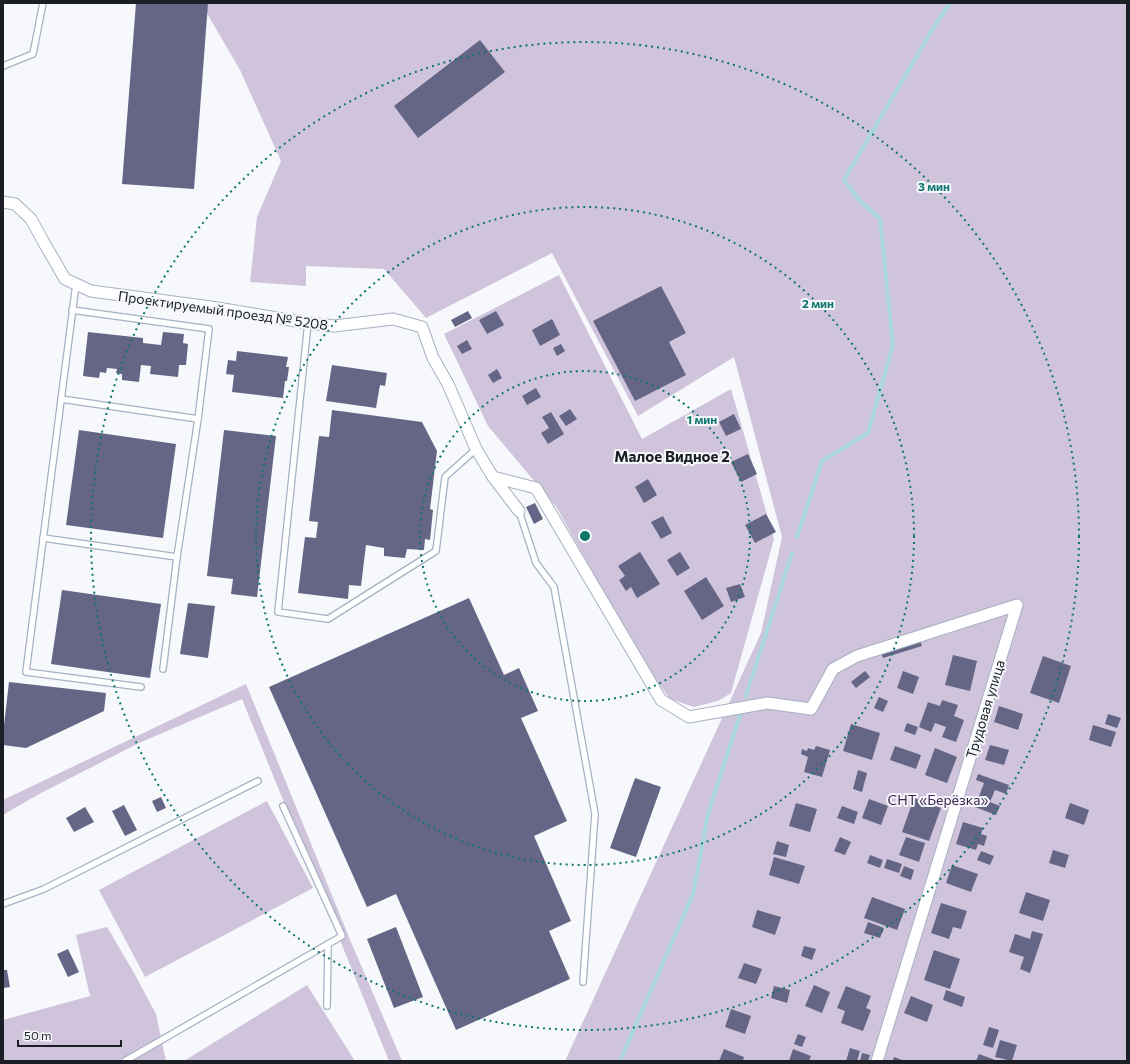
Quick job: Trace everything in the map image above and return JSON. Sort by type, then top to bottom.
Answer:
[{"type":"street","name":"Проектируемый проезд № 5208","points":[[3,202],[15,204],[32,219],[42,241],[65,279],[91,292],[211,307],[334,326],[393,319],[422,327],[433,358],[448,384],[476,449],[493,477],[519,511]]},
{"type":"street","name":"Трудовая улица","points":[[493,477],[536,488],[661,700],[689,717],[767,703],[810,709],[833,669],[856,656],[1017,605],[877,1061]]},
{"type":"lane","points":[[3,66],[33,54],[43,3]]},
{"type":"lane","points":[[76,284],[26,672],[141,687]]},
{"type":"lane","points":[[72,310],[209,328],[198,419],[177,557],[163,669]]},
{"type":"lane","points":[[308,323],[278,612],[328,619],[436,551],[445,477],[476,449]]},
{"type":"lane","points":[[61,399],[198,419]]},
{"type":"lane","points":[[519,511],[536,563],[554,587],[595,814],[583,982]]},
{"type":"lane","points":[[43,538],[177,557]]},
{"type":"lane","points":[[3,904],[44,889],[258,781]]},
{"type":"lane","points":[[125,1061],[342,936],[283,806]]},
{"type":"lane","points":[[327,1006],[328,944]]},
{"type":"green space","name":"СНТ «Берёзка»","points":[[201,3],[1127,3],[1127,1061],[565,1061],[761,633],[782,537],[734,357],[638,416],[552,253],[426,318],[384,269],[306,266],[306,286],[250,282],[257,217],[281,161],[240,70]]},
{"type":"green space","points":[[559,275],[642,439],[731,389],[774,539],[731,693],[718,701],[694,707],[670,699],[637,653],[557,508],[488,426],[444,334]]},
{"type":"green space","points":[[246,684],[351,942],[402,1061],[389,1061],[242,699],[139,743],[39,794],[3,815],[3,800]]},
{"type":"green space","points":[[267,801],[313,888],[145,977],[99,890]]},
{"type":"green space","points":[[107,927],[156,1014],[166,1061],[3,1061],[3,1020],[90,996],[76,935]]},
{"type":"green space","points":[[307,985],[355,1061],[184,1061]]},
{"type":"building","points":[[136,3],[208,3],[194,189],[122,184]]},
{"type":"building","points":[[480,40],[505,72],[418,138],[394,106]]},
{"type":"building","points":[[661,286],[686,333],[669,342],[686,375],[635,401],[593,321]]},
{"type":"building","points":[[468,311],[472,318],[455,327],[451,320]]},
{"type":"building","points":[[496,311],[504,325],[487,334],[479,320]]},
{"type":"building","points":[[552,319],[560,335],[540,346],[532,330]]},
{"type":"building","points":[[88,332],[143,338],[143,343],[161,345],[163,332],[184,334],[183,343],[188,344],[186,365],[179,365],[178,377],[150,374],[151,366],[141,365],[139,382],[122,380],[122,374],[116,373],[117,369],[107,368],[106,373],[100,372],[99,378],[83,376]]},
{"type":"building","points":[[467,340],[472,349],[462,354],[457,346]]},
{"type":"building","points":[[561,344],[565,351],[557,356],[553,348]]},
{"type":"building","points":[[237,351],[288,357],[286,367],[289,367],[287,381],[285,381],[283,398],[232,392],[234,375],[226,374],[228,360],[236,361]]},
{"type":"building","points":[[332,365],[387,373],[385,386],[380,385],[376,408],[326,401]]},
{"type":"building","points":[[497,369],[502,378],[493,383],[488,375]]},
{"type":"building","points":[[536,388],[541,397],[527,405],[522,396]]},
{"type":"building","points":[[570,409],[577,419],[566,426],[559,416]]},
{"type":"building","points":[[332,410],[422,422],[437,451],[430,509],[433,510],[430,540],[425,539],[424,550],[407,549],[405,558],[384,556],[384,548],[366,545],[361,586],[349,585],[348,599],[298,593],[305,537],[316,538],[318,522],[309,521],[319,436],[329,437]]},
{"type":"building","points":[[551,412],[564,434],[548,444],[541,433],[549,428],[542,417]]},
{"type":"building","points":[[734,414],[741,429],[726,436],[719,422]]},
{"type":"building","points":[[79,430],[176,444],[163,538],[66,525]]},
{"type":"building","points":[[224,430],[276,436],[257,597],[231,594],[233,579],[207,576]]},
{"type":"building","points":[[748,454],[757,474],[741,482],[731,462]]},
{"type":"building","points":[[648,479],[657,495],[644,503],[635,487]]},
{"type":"building","points":[[535,503],[543,519],[534,524],[526,507]]},
{"type":"building","points":[[766,514],[776,532],[755,543],[745,525]]},
{"type":"building","points":[[663,516],[672,533],[661,539],[651,522]]},
{"type":"building","points":[[640,552],[660,584],[637,598],[631,587],[626,591],[619,580],[625,576],[618,566]]},
{"type":"building","points":[[680,552],[690,568],[677,576],[667,560]]},
{"type":"building","points":[[706,577],[724,606],[702,620],[684,591]]},
{"type":"building","points":[[740,584],[745,597],[731,602],[726,588]]},
{"type":"building","points":[[62,590],[161,604],[150,678],[51,664]]},
{"type":"building","points":[[469,598],[504,675],[519,668],[538,711],[521,718],[567,821],[534,836],[571,921],[549,931],[570,979],[456,1030],[396,894],[367,907],[269,687]]},
{"type":"building","points":[[188,603],[215,606],[208,658],[180,654]]},
{"type":"building","points":[[920,640],[922,646],[883,658],[881,652]]},
{"type":"building","points":[[953,655],[977,661],[970,691],[945,685]]},
{"type":"building","points":[[1043,656],[1071,666],[1059,703],[1030,693]]},
{"type":"building","points":[[865,671],[870,677],[856,688],[851,682]]},
{"type":"building","points":[[903,671],[919,677],[913,694],[897,688]]},
{"type":"building","points":[[9,682],[106,693],[104,711],[26,748],[3,745]]},
{"type":"building","points":[[879,697],[888,701],[883,712],[874,708]]},
{"type":"building","points":[[942,700],[958,705],[954,716],[964,720],[956,742],[942,737],[946,727],[935,723],[931,732],[919,727],[928,702],[940,706]]},
{"type":"building","points":[[999,706],[1023,714],[1018,730],[994,722]]},
{"type":"building","points":[[1108,714],[1121,718],[1117,728],[1105,724]]},
{"type":"building","points":[[907,723],[918,727],[915,735],[904,731]]},
{"type":"building","points":[[851,724],[880,733],[872,760],[843,751]]},
{"type":"building","points":[[1093,725],[1116,732],[1111,747],[1089,740]]},
{"type":"building","points":[[990,745],[1009,750],[1004,765],[985,760]]},
{"type":"building","points":[[816,746],[830,750],[822,777],[804,772],[808,757],[801,754],[802,749],[807,751],[808,748],[814,750]]},
{"type":"building","points":[[895,746],[921,755],[916,769],[890,760]]},
{"type":"building","points":[[935,748],[957,757],[947,783],[925,775]]},
{"type":"building","points":[[858,770],[867,773],[862,792],[853,789]]},
{"type":"building","points":[[978,774],[1009,785],[1006,794],[995,790],[990,802],[1000,806],[996,815],[975,807],[984,783],[976,780]]},
{"type":"building","points":[[635,778],[661,787],[636,857],[610,848]]},
{"type":"building","points":[[161,797],[166,808],[157,812],[152,801]]},
{"type":"building","points":[[914,798],[941,808],[929,841],[902,832]]},
{"type":"building","points":[[869,799],[888,806],[881,825],[862,818]]},
{"type":"building","points":[[796,803],[817,809],[810,832],[789,826]]},
{"type":"building","points":[[1070,803],[1089,810],[1084,825],[1065,818]]},
{"type":"building","points":[[124,805],[137,830],[125,836],[112,811]]},
{"type":"building","points":[[842,806],[858,812],[854,824],[837,818]]},
{"type":"building","points":[[85,807],[94,822],[74,832],[66,818]]},
{"type":"building","points":[[963,822],[983,828],[981,834],[987,836],[984,846],[978,844],[976,850],[956,844]]},
{"type":"building","points":[[840,837],[851,842],[845,855],[834,851]]},
{"type":"building","points":[[906,837],[925,843],[919,862],[899,855]]},
{"type":"building","points":[[777,841],[789,845],[786,857],[773,854]]},
{"type":"building","points":[[1053,850],[1069,855],[1065,868],[1049,863]]},
{"type":"building","points":[[981,851],[994,856],[990,865],[977,860]]},
{"type":"building","points":[[870,855],[883,860],[880,868],[867,863]]},
{"type":"building","points":[[774,857],[805,866],[799,884],[769,875]]},
{"type":"building","points":[[887,859],[902,864],[899,873],[884,868]]},
{"type":"building","points":[[952,865],[978,874],[971,892],[946,883]]},
{"type":"building","points":[[904,866],[914,870],[911,880],[900,876]]},
{"type":"building","points":[[1026,892],[1050,900],[1043,921],[1019,913]]},
{"type":"building","points":[[872,897],[905,909],[897,930],[864,918]]},
{"type":"building","points":[[941,903],[967,911],[961,929],[953,927],[949,939],[931,933]]},
{"type":"building","points":[[757,910],[781,917],[775,935],[752,927]]},
{"type":"building","points":[[868,922],[884,928],[880,938],[864,933]]},
{"type":"building","points":[[396,927],[423,997],[394,1008],[367,939]]},
{"type":"building","points":[[1032,931],[1043,934],[1030,973],[1020,969],[1024,957],[1009,952],[1015,934],[1030,939]]},
{"type":"building","points":[[804,946],[816,949],[812,960],[801,956]]},
{"type":"building","points":[[68,949],[79,972],[68,977],[57,954]]},
{"type":"building","points":[[934,950],[960,959],[950,989],[924,980]]},
{"type":"building","points":[[744,963],[762,969],[756,984],[738,978]]},
{"type":"building","points":[[3,970],[7,970],[10,987],[3,988]]},
{"type":"building","points":[[814,985],[830,992],[822,1013],[805,1006]]},
{"type":"building","points":[[774,986],[790,990],[787,1003],[771,998]]},
{"type":"building","points":[[846,986],[871,996],[866,1008],[871,1010],[863,1031],[841,1023],[845,1011],[837,1008]]},
{"type":"building","points":[[946,990],[965,997],[962,1007],[943,1000]]},
{"type":"building","points":[[911,996],[933,1005],[927,1022],[904,1013]]},
{"type":"building","points":[[731,1009],[751,1016],[745,1034],[725,1027]]},
{"type":"building","points":[[989,1027],[999,1030],[993,1048],[983,1045]]},
{"type":"building","points":[[798,1034],[806,1037],[802,1047],[794,1044]]},
{"type":"building","points":[[1000,1040],[1017,1045],[1012,1061],[995,1057]]},
{"type":"building","points":[[850,1048],[860,1051],[857,1061],[846,1061]]},
{"type":"building","points":[[724,1049],[744,1057],[743,1061],[719,1061]]},
{"type":"building","points":[[793,1049],[811,1056],[809,1061],[789,1061]]},
{"type":"building","points":[[862,1053],[870,1055],[868,1061],[860,1061]]},
{"type":"building","points":[[979,1054],[995,1060],[976,1061]]},
{"type":"building","points":[[894,1057],[905,1061],[893,1061]]},
{"type":"waterway","points":[[797,537],[822,461],[868,433],[893,345],[880,219],[859,200],[844,180],[935,25],[950,3]]},
{"type":"waterway","points":[[746,696],[792,553]]},
{"type":"waterway","points":[[620,1061],[693,894],[708,814],[740,715]]},
{"type":"district","name":"Малое Видное 2","points":[[672,456]]}]
